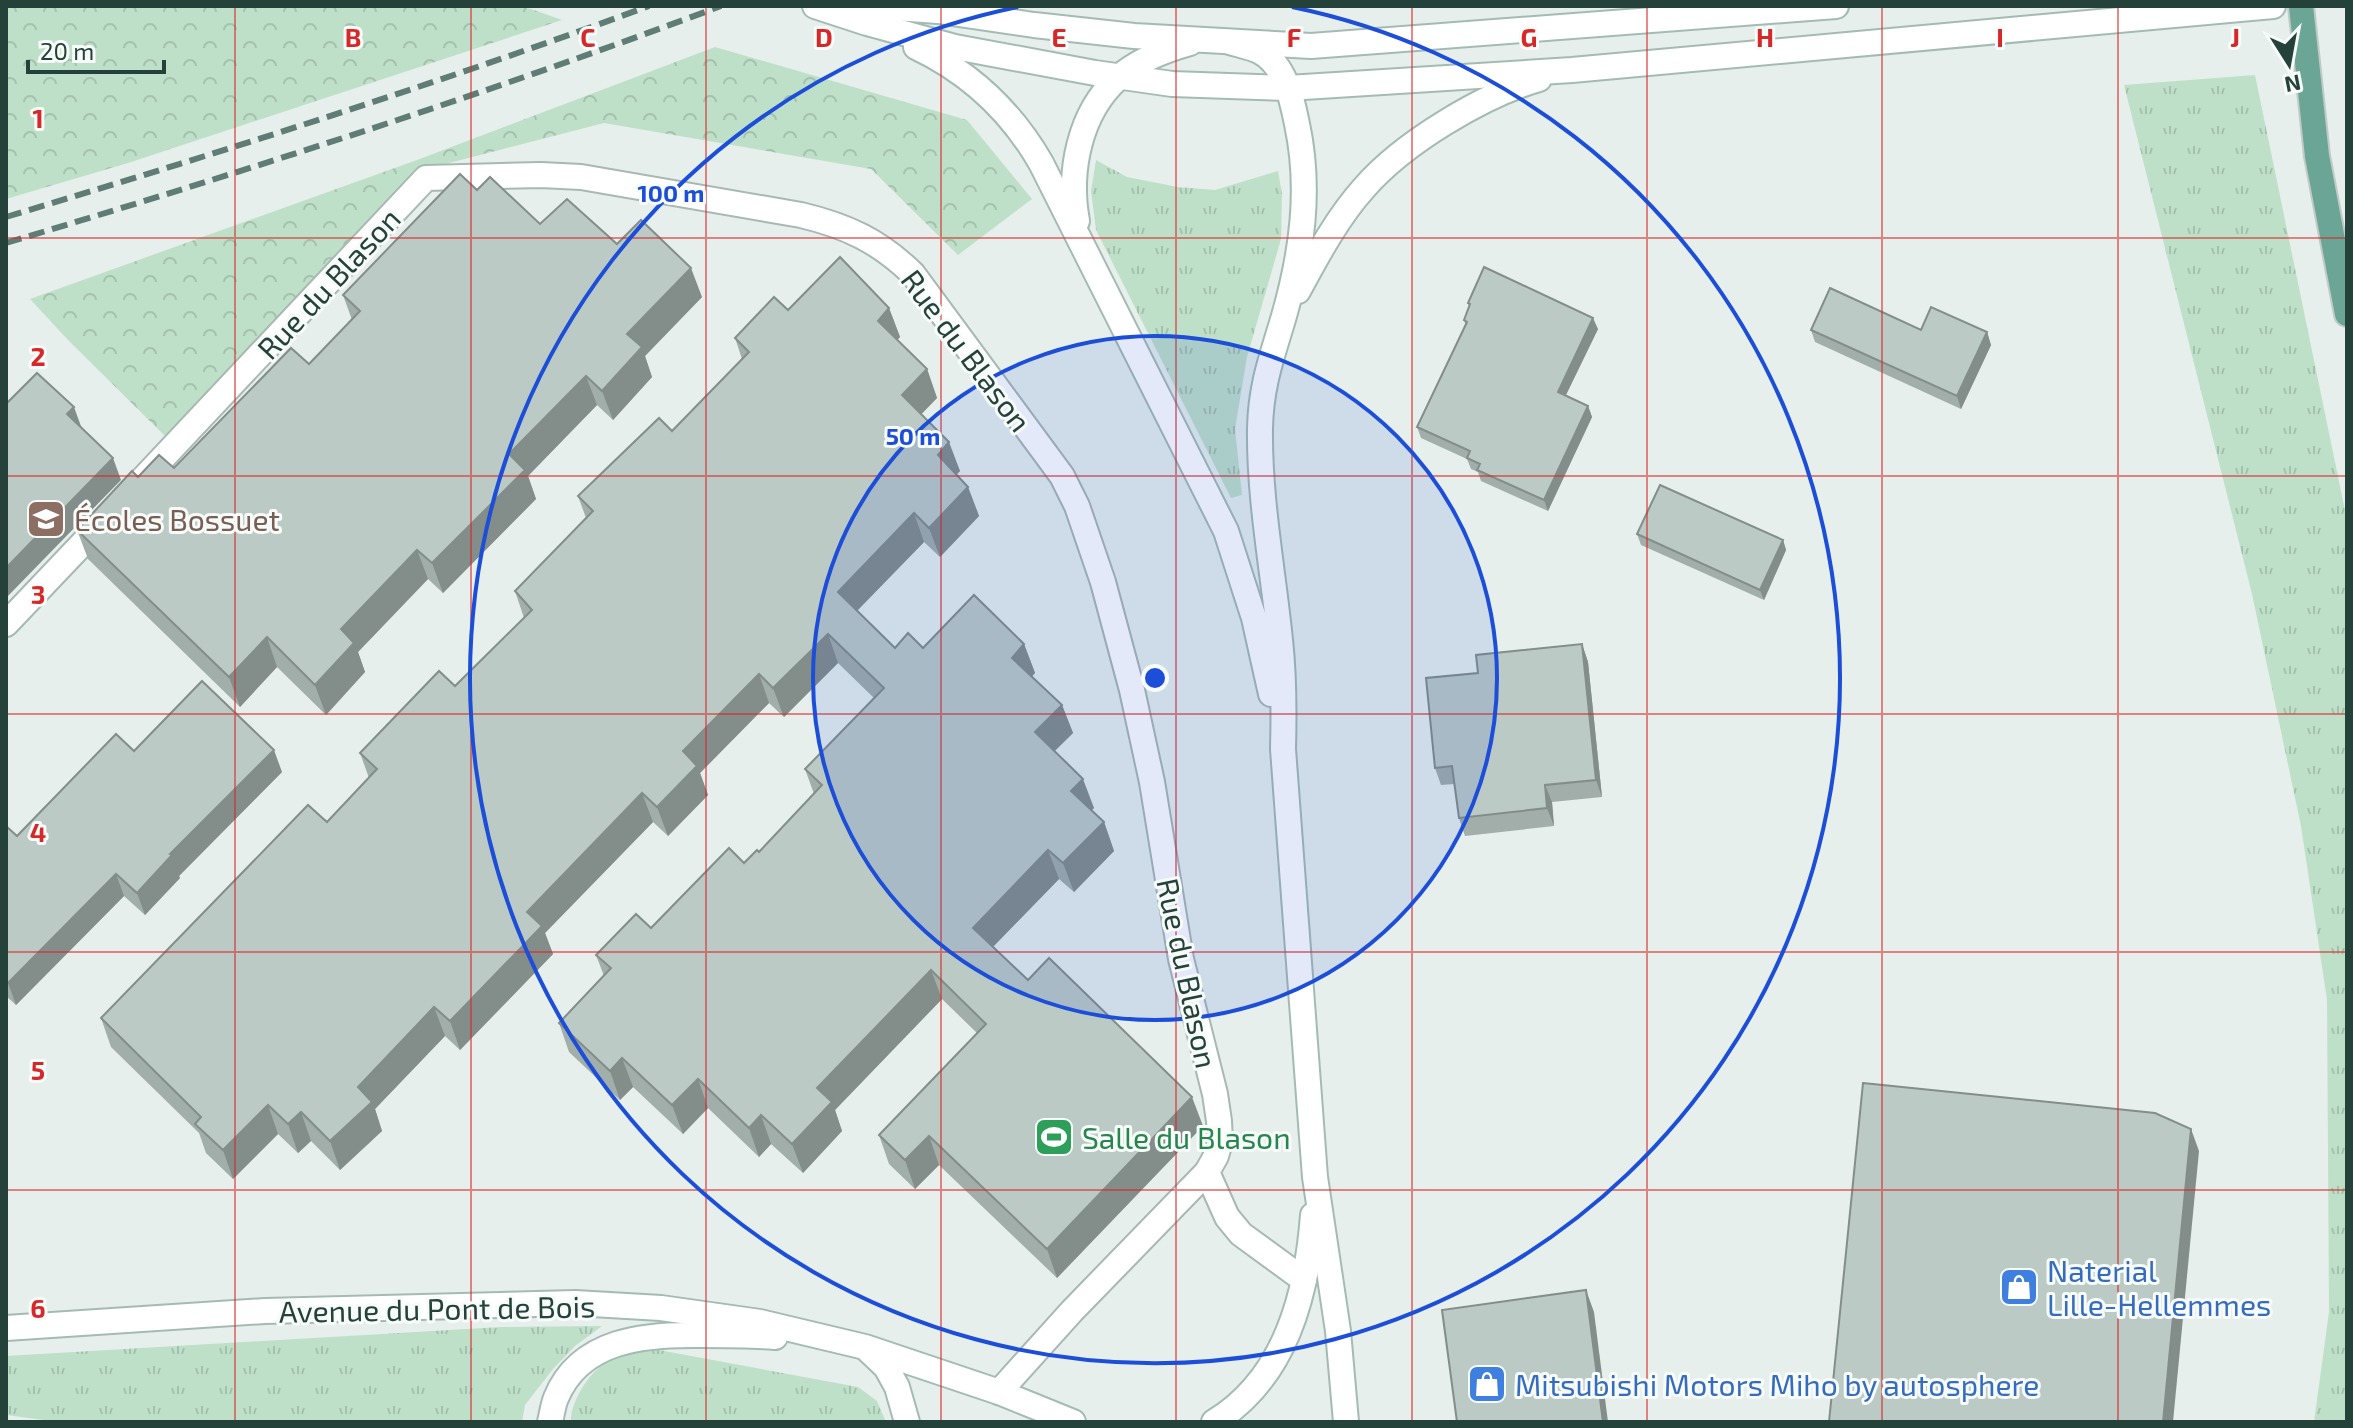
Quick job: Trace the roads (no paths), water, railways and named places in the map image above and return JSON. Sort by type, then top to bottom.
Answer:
[{"type":"main road","points":[[815,6],[867,15],[955,47],[1119,77],[1172,84],[1288,88],[1572,70],[2262,7]]},
{"type":"main road","points":[[867,15],[938,11],[1034,25],[1200,41],[1311,46],[1836,6]]},
{"type":"main road","points":[[2301,6],[2317,156],[2347,314]]},
{"type":"main road","points":[[867,15],[951,66],[989,94],[1031,146],[1226,531],[1254,618],[1283,749]]},
{"type":"main road","points":[[1085,250],[1074,205],[1074,181],[1077,156],[1092,112],[1109,87],[1136,65],[1200,41]]},
{"type":"main road","points":[[1230,42],[1264,54],[1281,74],[1294,111],[1305,167],[1299,251],[1283,318],[1267,365],[1260,431],[1283,681],[1283,749],[1315,1177],[1338,1331],[1346,1422]]},
{"type":"main road","points":[[1283,318],[1341,218],[1362,190],[1387,165],[1424,136],[1482,104],[1529,82],[1572,70]]},
{"type":"main road","name":"Rue du Blason","points":[[6,624],[426,178],[581,177],[835,223],[874,241],[894,256],[913,274],[1062,476],[1077,506],[1132,690],[1152,782],[1181,959],[1215,1094],[1220,1142],[1207,1172],[1072,1311],[999,1392]]},
{"type":"main road","points":[[1207,1172],[1227,1217],[1241,1234],[1304,1280]]},
{"type":"main road","points":[[1214,1422],[1260,1383],[1289,1333],[1304,1280],[1312,1228],[1315,1177]]},
{"type":"main road","name":"Avenue du Pont de Bois","points":[[6,1328],[265,1311],[575,1303],[709,1313],[865,1347],[999,1392],[1073,1422]]},
{"type":"main road","name":"Avenue du Pont de Bois","points":[[550,1422],[556,1398],[569,1376],[600,1350],[624,1340],[678,1334],[772,1336],[865,1347]]},
{"type":"main road","points":[[865,1347],[886,1367],[897,1387],[907,1422]]},
{"type":"railway","points":[[6,217],[329,116],[649,6]]},
{"type":"railway","points":[[6,243],[366,130],[721,6]]},
{"type":"place","name":"Écoles Bossuet","points":[[46,519]]},
{"type":"place","name":"Salle du Blason","points":[[1054,1137]]},
{"type":"place","name":"Naterial Lille-Hellemmes","points":[[2019,1287]]},
{"type":"place","name":"Mitsubishi Motors Miho by autosphere","points":[[1487,1384]]}]
